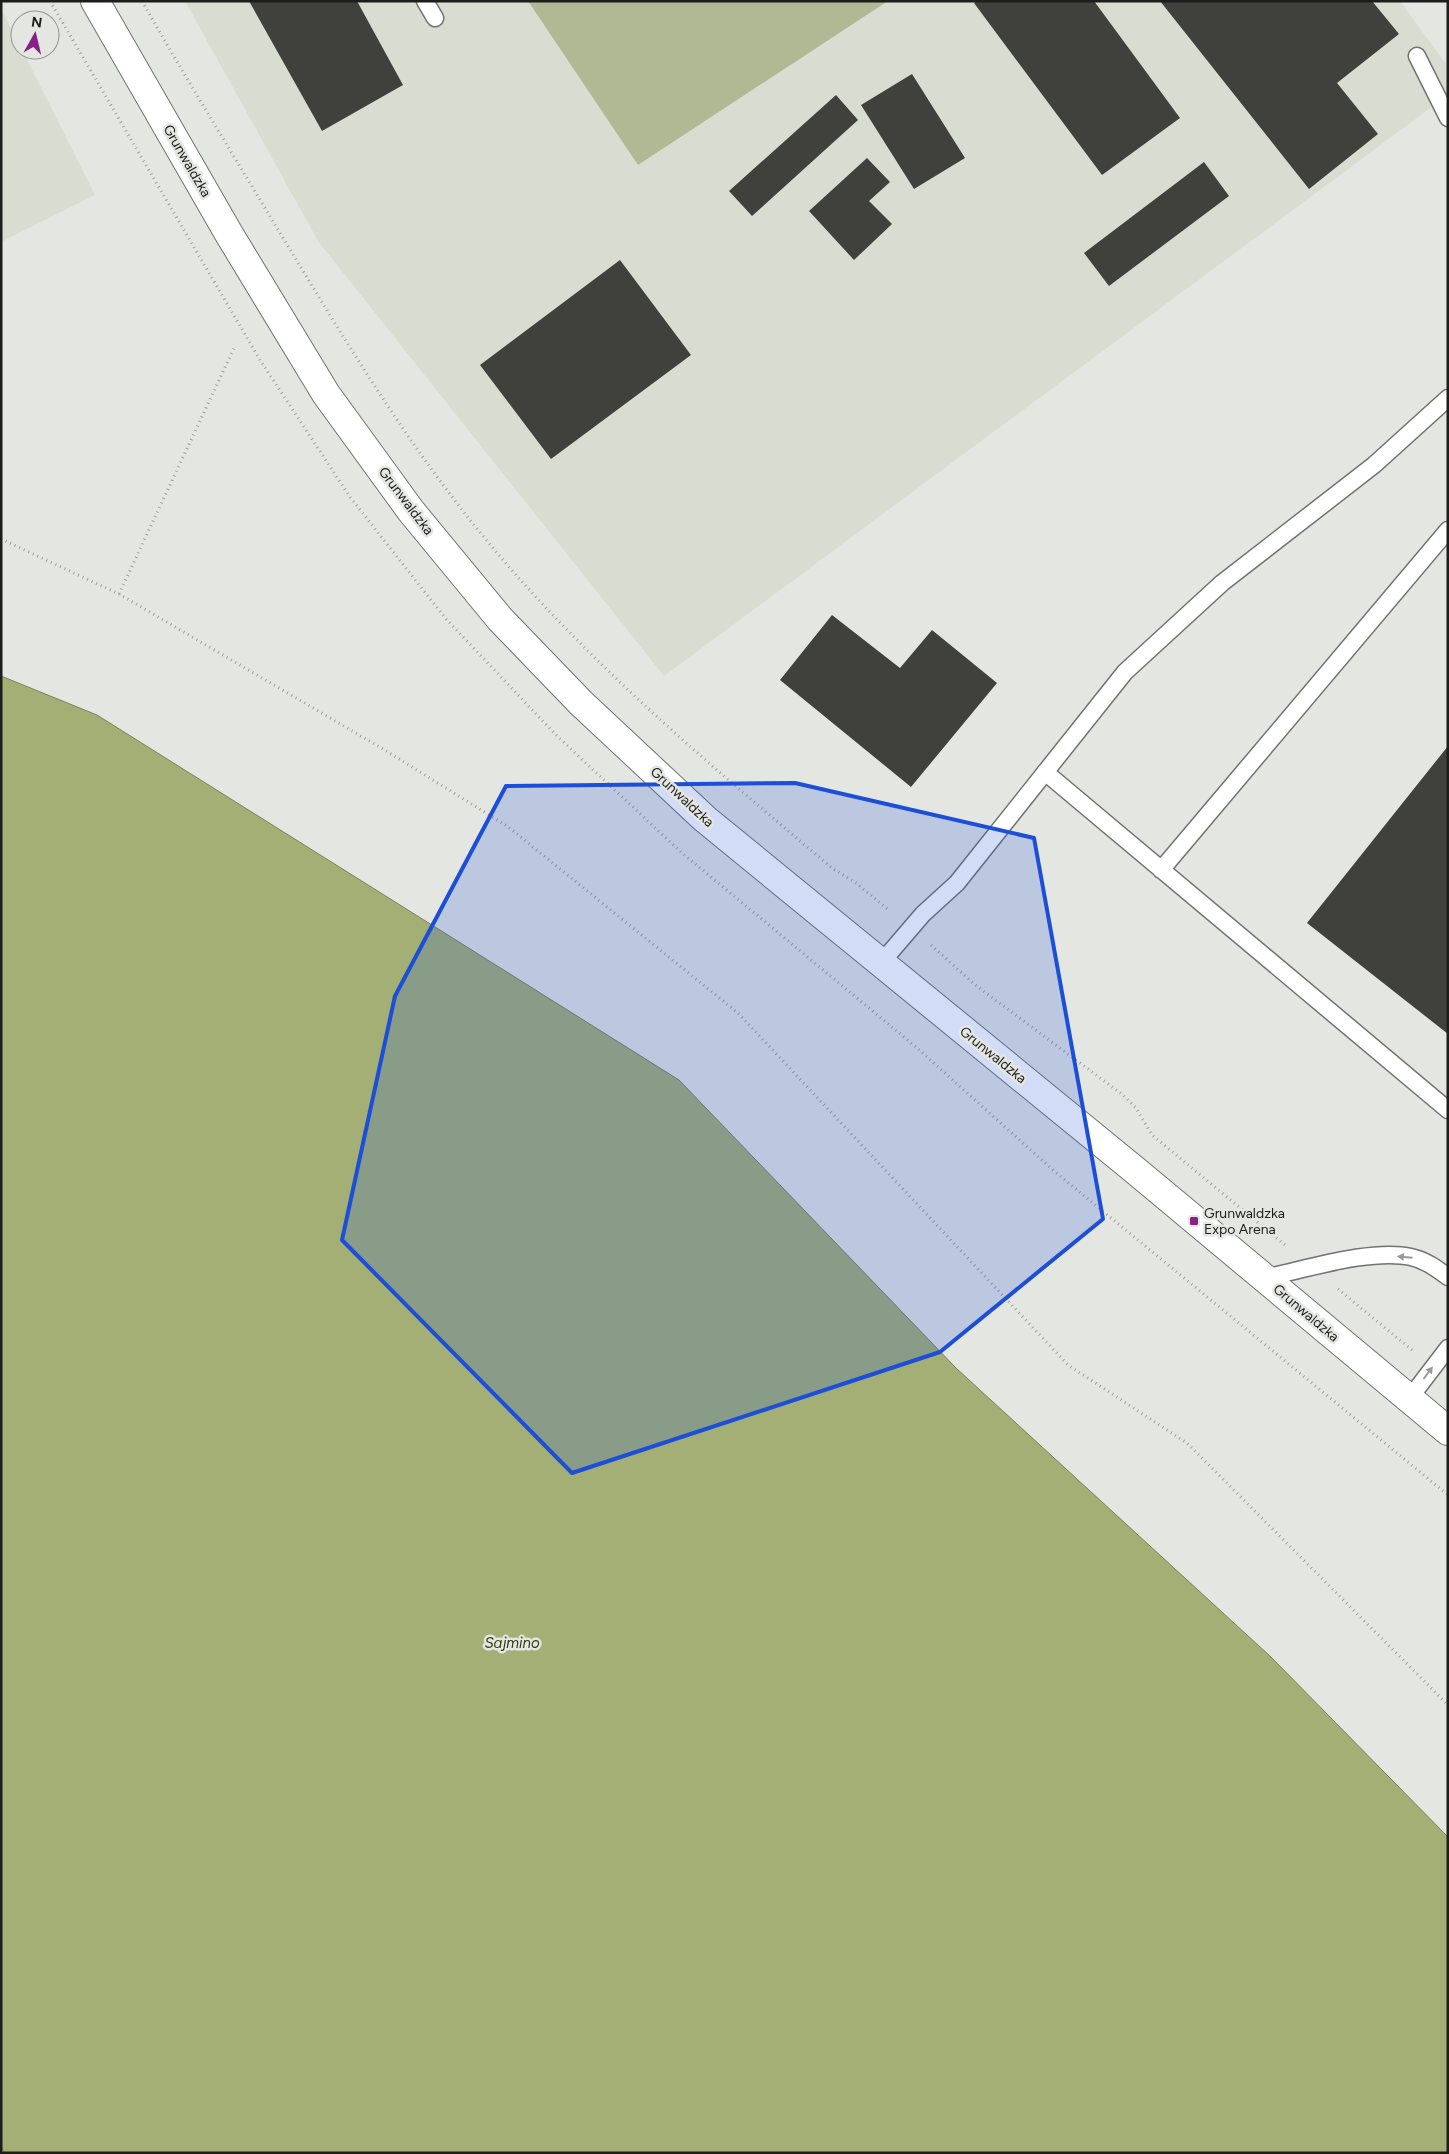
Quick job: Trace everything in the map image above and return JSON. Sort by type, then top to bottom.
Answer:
[{"type":"main road","name":"Grunwaldzka","points":[[95,1],[229,234],[326,394],[411,510],[487,603],[581,703],[705,819],[1448,1431]]},
{"type":"lane","points":[[425,1],[435,18]]},
{"type":"lane","points":[[1417,56],[1448,118]]},
{"type":"lane","points":[[881,963],[923,914],[957,883],[1125,672],[1222,583],[1374,465],[1448,398]]},
{"type":"lane","points":[[1162,870],[1448,530]]},
{"type":"lane","points":[[1046,772],[1448,1110]]},
{"type":"lane","points":[[1264,1278],[1362,1257],[1411,1256],[1431,1264],[1448,1277]]},
{"type":"lane","points":[[1409,1399],[1448,1348]]},
{"type":"path","points":[[142,1],[358,364],[414,447],[483,537],[553,615],[638,702],[688,746],[832,868],[856,883],[911,928],[974,984],[1123,1095],[1136,1108],[1152,1135],[1433,1367]]},
{"type":"path","points":[[119,594],[235,346]]},
{"type":"path","points":[[1,539],[119,594],[383,749],[507,826],[738,1013],[1068,1365],[1187,1443],[1448,1706]]},
{"type":"highlighted area","points":[[795,783],[1034,838],[1103,1219],[940,1352],[572,1473],[342,1240],[395,996],[506,786]]},
{"type":"shaded area","points":[[185,1],[528,1],[638,165],[888,1],[1400,1],[1448,67],[1448,95],[664,676],[318,241]]},
{"type":"shaded area","points":[[528,1],[888,1],[638,165]]},
{"type":"shaded area","points":[[1,9],[10,27],[10,60],[27,60],[95,195],[1,242]]},
{"type":"water","name":"Sajmino","points":[[1,676],[97,715],[679,1080],[956,1368],[1271,1657],[1448,1837],[1448,2153],[5,2153],[1,2147]]},
{"type":"building","points":[[249,1],[357,1],[403,85],[322,131]]},
{"type":"building","points":[[977,1],[1094,1],[1180,118],[1102,175],[974,3]]},
{"type":"building","points":[[1160,1],[1372,1],[1399,34],[1337,83],[1378,134],[1309,189]]},
{"type":"building","points":[[912,74],[965,158],[914,189],[861,105]]},
{"type":"building","points":[[836,95],[858,120],[752,216],[729,191]]},
{"type":"building","points":[[867,158],[890,182],[869,201],[892,224],[854,260],[809,211]]},
{"type":"building","points":[[1204,162],[1229,196],[1109,286],[1084,253]]},
{"type":"building","points":[[620,260],[691,355],[551,459],[480,365]]},
{"type":"building","points":[[832,615],[900,668],[932,630],[997,683],[911,787],[780,680]]},
{"type":"building","points":[[1448,746],[1448,1034],[1307,923]]},
{"type":"place","name":"Grunwaldzka Expo Arena","points":[[1194,1221]]}]
